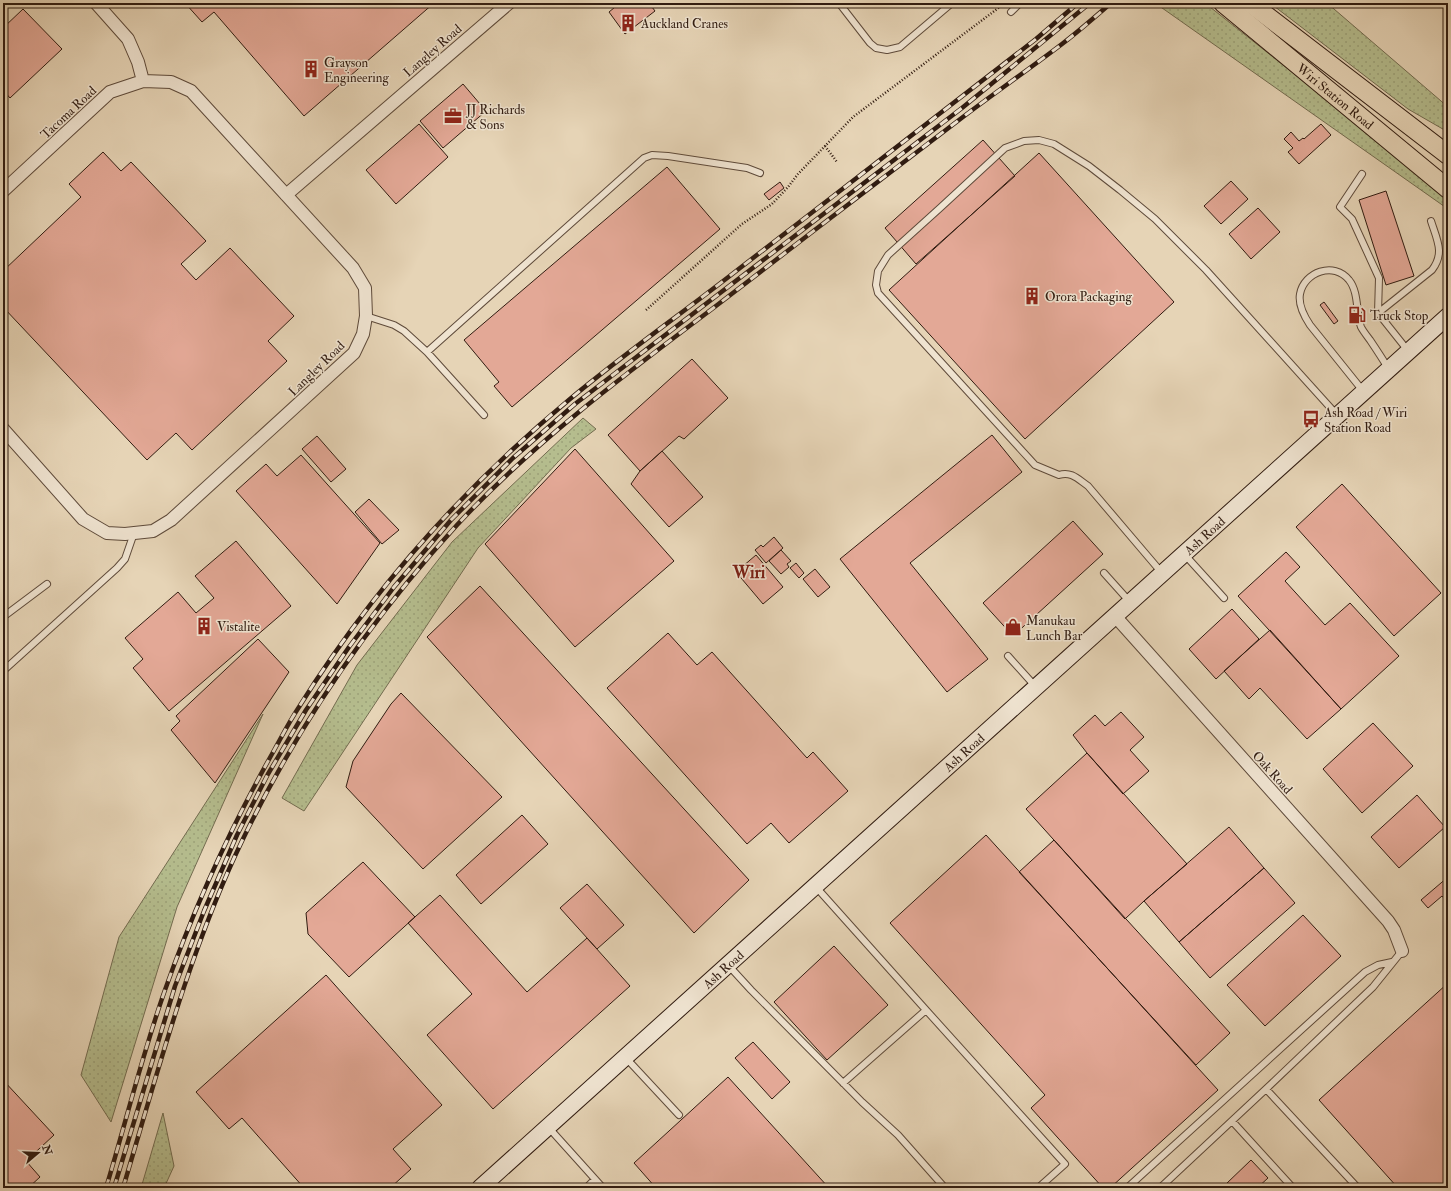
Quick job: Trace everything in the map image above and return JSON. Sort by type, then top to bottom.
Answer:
[{"type":"main road","name":"Wiri Station Road","points":[[1223,3],[1448,189]]},
{"type":"main road","name":"Wiri Station Road","points":[[1250,3],[1448,155]]},
{"type":"main road","name":"Ash Road","points":[[480,1188],[1448,316]]},
{"type":"street","points":[[96,3],[128,39],[138,62],[143,81]]},
{"type":"street","name":"Langley Road","points":[[3,429],[83,519],[107,533],[134,534],[153,531],[171,520],[354,353],[363,334],[366,316],[365,288],[353,268],[286,195],[494,14],[509,3]]},
{"type":"street","name":"Tacoma Road","points":[[3,191],[110,92],[143,81],[171,82],[192,91],[286,195]]},
{"type":"street","name":"Oak Road","points":[[1115,616],[1388,921],[1394,930],[1402,951]]},
{"type":"lane","points":[[839,3],[870,43],[876,48],[887,50],[900,47],[952,3]]},
{"type":"lane","points":[[1011,12],[1020,3]]},
{"type":"lane","points":[[1162,573],[1088,486],[1073,475],[1065,473],[1059,475],[1035,465],[878,293],[876,284],[878,271],[888,255],[1005,148],[1024,141],[1039,140],[1054,144],[1089,166],[1120,190],[1155,219],[1206,270],[1338,416]]},
{"type":"lane","points":[[427,352],[644,158],[652,155],[668,156],[747,168],[760,173]]},
{"type":"lane","points":[[1362,174],[1340,207],[1352,220],[1379,278],[1378,313],[1409,352]]},
{"type":"lane","points":[[1378,313],[1435,266],[1440,252],[1431,221]]},
{"type":"lane","points":[[1364,392],[1310,325],[1303,314],[1300,302],[1300,293],[1307,280],[1326,269],[1338,270],[1350,280],[1356,298],[1361,327],[1389,369]]},
{"type":"lane","points":[[366,316],[394,325],[404,331],[427,352],[484,415]]},
{"type":"lane","points":[[3,671],[118,568],[125,559],[134,534]]},
{"type":"lane","points":[[1184,554],[1224,598]]},
{"type":"lane","points":[[1104,573],[1130,602]]},
{"type":"lane","points":[[3,617],[47,584]]},
{"type":"lane","points":[[1008,656],[1036,687]]},
{"type":"lane","points":[[815,886],[1065,1164],[1038,1188]]},
{"type":"lane","points":[[1160,1188],[1373,987],[1402,951]]},
{"type":"lane","points":[[1127,1188],[1365,972],[1378,965],[1392,962]]},
{"type":"lane","points":[[728,964],[751,990],[898,1135],[945,1188]]},
{"type":"lane","points":[[843,1082],[926,1010]]},
{"type":"lane","points":[[625,1057],[678,1115]]},
{"type":"lane","points":[[1266,1089],[1358,1188]]},
{"type":"lane","points":[[1232,1121],[1293,1188]]},
{"type":"lane","points":[[548,1126],[603,1188]]},
{"type":"lane","points":[[586,1188],[595,1179]]},
{"type":"path","points":[[646,310],[742,224],[772,204],[798,174],[853,117],[1005,3]]},
{"type":"path","points":[[825,146],[837,162]]},
{"type":"green space","points":[[1155,3],[1205,3],[1448,196],[1448,209]]},
{"type":"green space","points":[[1270,3],[1327,3],[1448,107],[1448,132],[1408,109]]},
{"type":"green space","points":[[583,418],[596,429],[571,448],[478,548],[304,811],[282,798],[357,665],[452,542]]},
{"type":"green space","points":[[263,714],[177,907],[111,1122],[81,1075],[119,937]]},
{"type":"green space","points":[[163,1113],[174,1166],[164,1188],[141,1188]]},
{"type":"building","name":"Grayson Engineering","points":[[185,3],[434,3],[304,116],[214,12],[202,22]]},
{"type":"building","name":"Auckland Cranes","points":[[620,3],[658,3],[652,7],[655,11],[625,34],[609,12]]},
{"type":"building","points":[[23,9],[62,49],[10,98],[3,90],[3,28]]},
{"type":"building","name":"JJ Richards & Sons","points":[[463,84],[486,111],[443,148],[420,121]]},
{"type":"building","points":[[419,124],[448,157],[396,204],[366,170]]},
{"type":"building","points":[[1321,124],[1331,135],[1299,164],[1288,152],[1293,148],[1284,139],[1291,132],[1299,141],[1303,138],[1304,139]]},
{"type":"building","points":[[983,140],[1015,176],[916,264],[885,228]]},
{"type":"building","points":[[103,152],[121,171],[131,162],[206,241],[181,264],[196,280],[230,248],[294,316],[268,341],[287,361],[192,450],[176,433],[147,460],[3,307],[3,271],[81,197],[69,184]]},
{"type":"building","name":"Orora Packaging","points":[[1039,153],[1174,302],[1025,439],[889,290]]},
{"type":"building","points":[[667,167],[720,229],[512,407],[494,386],[499,382],[464,340]]},
{"type":"building","points":[[1231,181],[1248,199],[1221,224],[1204,206]]},
{"type":"building","points":[[780,182],[784,188],[769,200],[764,194]]},
{"type":"building","points":[[1386,191],[1414,276],[1386,285],[1359,200]]},
{"type":"building","points":[[1258,208],[1280,232],[1251,259],[1229,234]]},
{"type":"building","points":[[1324,302],[1338,321],[1334,324],[1320,305]]},
{"type":"building","points":[[692,359],[728,398],[684,439],[679,436],[640,471],[608,435]]},
{"type":"building","points":[[992,435],[1022,472],[910,563],[988,659],[947,692],[840,559]]},
{"type":"building","points":[[317,436],[346,469],[331,482],[302,449]]},
{"type":"building","points":[[575,449],[674,561],[575,647],[485,544]]},
{"type":"building","points":[[662,451],[703,497],[669,527],[631,484],[640,471]]},
{"type":"building","points":[[301,455],[380,543],[337,604],[236,491],[266,464],[277,476]]},
{"type":"building","points":[[1342,484],[1441,593],[1394,636],[1296,527]]},
{"type":"building","points":[[369,499],[399,530],[382,544],[355,512]]},
{"type":"building","points":[[1073,521],[1103,554],[1013,636],[983,603]]},
{"type":"building","points":[[774,537],[783,548],[766,563],[755,550],[761,545],[763,547]]},
{"type":"building","name":"Vistalite","points":[[236,541],[291,606],[169,711],[133,668],[143,659],[125,638],[178,592],[196,613],[214,598],[195,576]]},
{"type":"building","points":[[781,550],[791,561],[787,564],[789,567],[781,574],[769,561]]},
{"type":"building","points":[[1286,552],[1300,567],[1285,581],[1325,625],[1350,603],[1399,656],[1341,709],[1238,596]]},
{"type":"building","points":[[756,555],[783,587],[763,604],[736,572]]},
{"type":"building","points":[[796,563],[804,573],[799,578],[790,568]]},
{"type":"building","points":[[815,569],[830,587],[818,597],[803,579]]},
{"type":"building","points":[[480,586],[749,880],[694,933],[427,637]]},
{"type":"building","points":[[1232,609],[1259,639],[1216,679],[1189,649]]},
{"type":"building","points":[[1270,630],[1341,709],[1307,739],[1260,688],[1249,699],[1224,671]]},
{"type":"building","points":[[668,633],[697,665],[712,652],[807,758],[813,752],[848,791],[789,843],[771,823],[747,844],[607,688]]},
{"type":"building","name":"Vistalite","points":[[258,639],[289,672],[215,783],[171,730],[180,721],[176,716]]},
{"type":"building","points":[[401,693],[502,797],[423,869],[346,787],[353,761],[391,704]]},
{"type":"building","points":[[1121,712],[1144,737],[1130,750],[1149,771],[1123,794],[1073,735],[1095,715],[1105,726]]},
{"type":"building","points":[[1373,723],[1413,766],[1362,813],[1323,769]]},
{"type":"building","points":[[1087,753],[1187,864],[1125,919],[1026,809]]},
{"type":"building","points":[[1417,795],[1445,827],[1399,868],[1371,837]]},
{"type":"building","points":[[522,815],[548,844],[481,904],[456,875]]},
{"type":"building","points":[[1229,827],[1264,868],[1179,942],[1144,901]]},
{"type":"building","points":[[986,835],[1218,1090],[1110,1188],[1103,1188],[1031,1108],[1045,1095],[890,923]]},
{"type":"building","points":[[1054,840],[1230,1033],[1196,1065],[1019,872]]},
{"type":"building","points":[[363,862],[415,917],[349,977],[308,934],[306,913]]},
{"type":"building","points":[[1264,868],[1295,903],[1210,978],[1179,942]]},
{"type":"building","points":[[1448,877],[1448,903],[1442,896],[1428,908],[1421,900]]},
{"type":"building","points":[[587,884],[624,925],[597,949],[560,908]]},
{"type":"building","points":[[440,895],[527,992],[587,938],[630,986],[493,1109],[427,1035],[472,994],[408,923]]},
{"type":"building","points":[[1303,915],[1341,956],[1265,1026],[1227,985]]},
{"type":"building","points":[[834,946],[888,1005],[827,1060],[774,1002]]},
{"type":"building","points":[[326,975],[442,1105],[393,1149],[411,1169],[390,1188],[304,1188],[242,1118],[229,1129],[196,1092]]},
{"type":"building","points":[[1448,983],[1448,1188],[1398,1188],[1319,1100]]},
{"type":"building","points":[[753,1042],[790,1082],[772,1099],[735,1058]]},
{"type":"building","points":[[728,1077],[829,1188],[656,1188],[634,1163]]},
{"type":"building","points":[[3,1080],[54,1135],[26,1161],[40,1177],[28,1188],[3,1188]]},
{"type":"building","points":[[1251,1160],[1268,1178],[1257,1188],[1230,1188],[1226,1184]]},
{"type":"railway","points":[[106,1188],[141,1064],[165,990],[188,929],[227,840],[292,718],[327,664],[389,581],[457,504],[493,468],[570,399],[612,365],[1036,39],[1078,3]]},
{"type":"railway","points":[[114,1188],[175,986],[204,911],[237,835],[268,774],[306,710],[349,647],[394,587],[451,520],[513,458],[575,404],[962,108],[1090,3]]},
{"type":"railway","points":[[123,1188],[162,1056],[190,969],[223,883],[242,841],[287,757],[338,676],[366,636],[425,561],[486,495],[516,466],[580,411],[645,359],[897,167],[1062,44],[1111,3]]},
{"type":"place","name":"Auckland Cranes","points":[[628,23]]},
{"type":"place","name":"Grayson Engineering","points":[[311,69]]},
{"type":"place","name":"JJ Richards & Sons","points":[[453,116]]},
{"type":"place","name":"Orora Packaging","points":[[1032,296]]},
{"type":"place","name":"Truck Stop","points":[[1357,315]]},
{"type":"place","name":"Ash Road / Wiri Station Road","points":[[1311,419]]},
{"type":"place","name":"Vistalite","points":[[204,626]]},
{"type":"place","name":"Manukau Lunch Bar","points":[[1013,627]]},
{"type":"district","name":"Wiri","points":[[749,572]]}]
